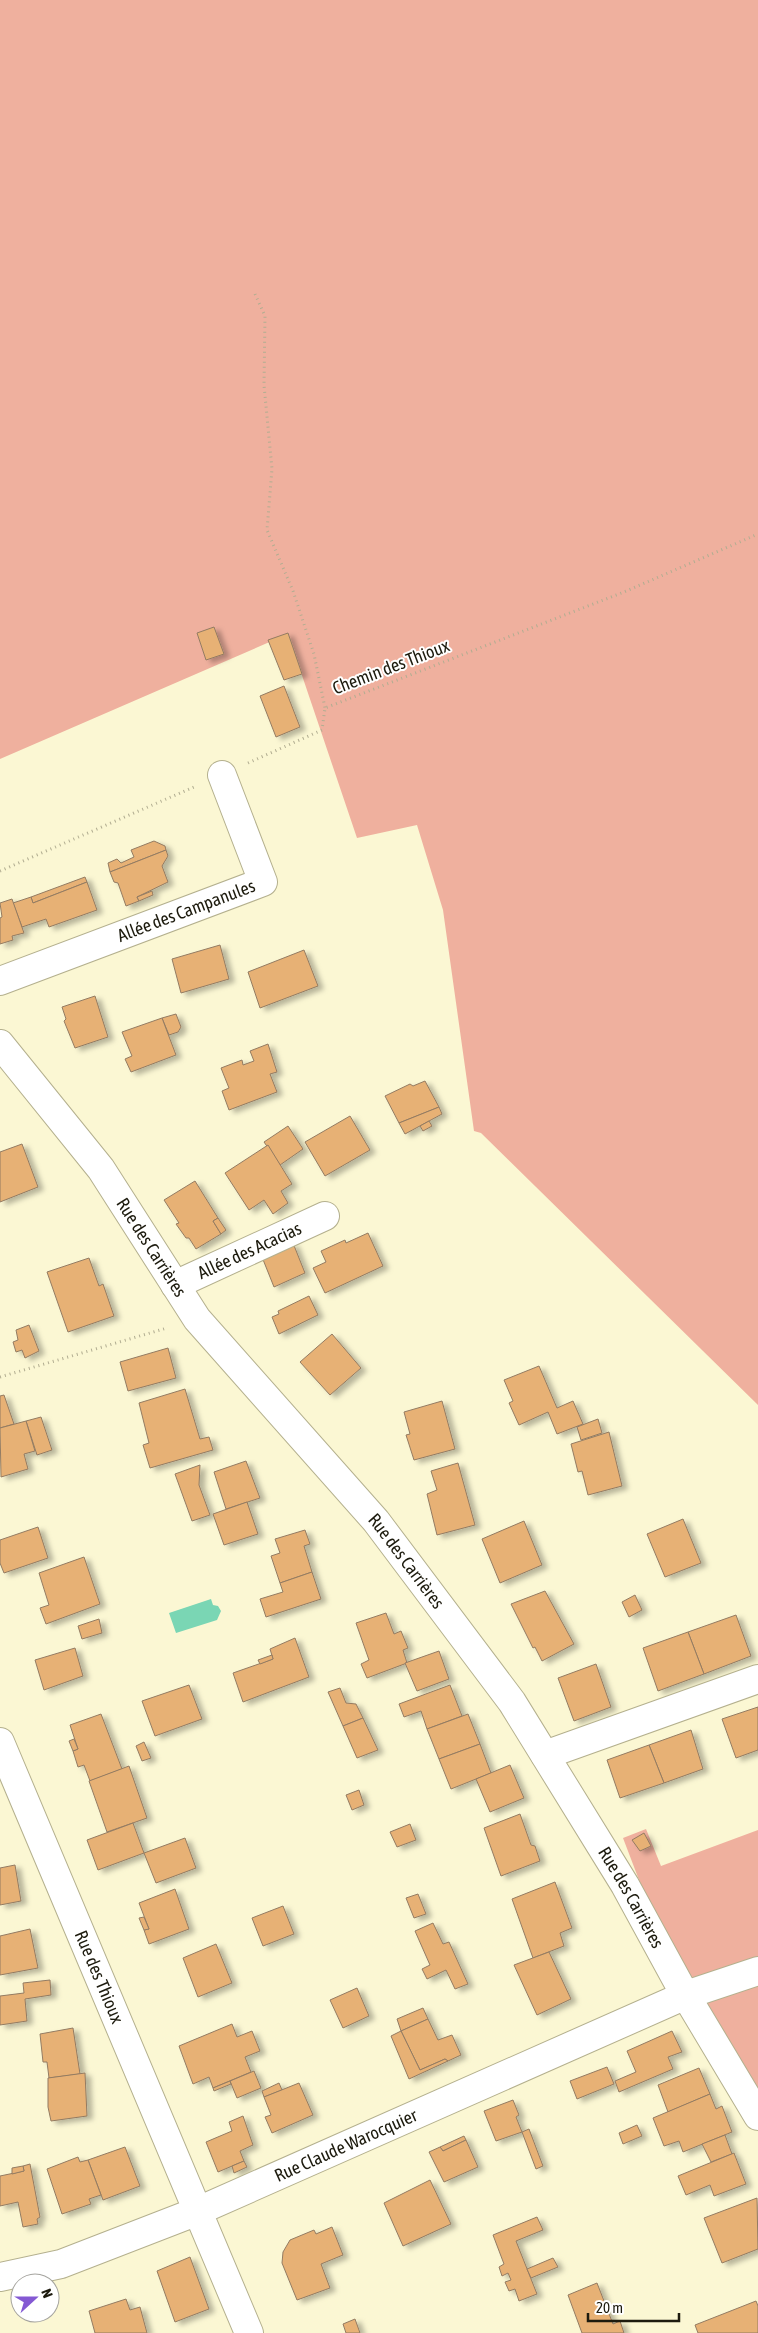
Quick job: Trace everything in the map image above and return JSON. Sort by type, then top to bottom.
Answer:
[{"type":"street","name":"Allée des Campanules","points":[[0,981],[263,882],[222,775]]},
{"type":"street","name":"Rue des Carrières","points":[[0,1044],[100,1169],[197,1319],[376,1521],[512,1702],[625,1885],[686,1996],[758,2116]]},
{"type":"street","name":"Allée des Acacias","points":[[175,1285],[325,1216]]},
{"type":"street","points":[[545,1755],[758,1679]]},
{"type":"street","name":"Rue des Thioux","points":[[0,1742],[249,2333]]},
{"type":"street","name":"Rue Claude Warocquier","points":[[0,2277],[61,2264],[198,2211],[686,1996],[758,1971]]},
{"type":"path","points":[[255,294],[265,316],[264,385],[272,469],[268,530],[293,591],[314,654],[324,708]]},
{"type":"path","name":"Chemin des Thioux","points":[[0,871],[322,730],[324,708],[624,592],[758,534]]},
{"type":"path","points":[[0,1376],[197,1319]]},
{"type":"shaded area","points":[[0,0],[758,0],[758,1405],[481,1133],[474,1131],[443,910],[417,825],[357,838],[288,634],[0,759]]},
{"type":"shaded area","points":[[211,1599],[213,1605],[218,1606],[221,1611],[217,1620],[176,1633],[169,1613]]},
{"type":"shaded area","points":[[646,1829],[661,1866],[758,1830],[758,2101],[671,1964],[623,1838]]},
{"type":"building","points":[[214,627],[224,654],[206,660],[197,633]]},
{"type":"building","points":[[288,633],[302,674],[284,680],[268,640]]},
{"type":"building","points":[[284,686],[300,727],[276,737],[260,696]]},
{"type":"building","points":[[154,841],[165,846],[166,850],[110,872],[108,863],[117,859],[121,863],[134,857],[131,850]]},
{"type":"building","points":[[166,850],[168,856],[162,866],[168,882],[137,897],[139,901],[126,906],[118,883],[114,882],[110,872]]},
{"type":"building","points":[[85,877],[87,882],[33,903],[31,897]]},
{"type":"building","points":[[87,882],[97,910],[49,927],[46,919],[22,927],[13,903],[31,897],[33,903]]},
{"type":"building","points":[[152,891],[153,895],[139,901],[137,897]]},
{"type":"building","points":[[12,899],[24,933],[12,936],[13,940],[0,944],[0,918],[2,917],[0,903]]},
{"type":"building","points":[[220,945],[229,979],[181,993],[172,959]]},
{"type":"building","points":[[304,950],[318,986],[260,1008],[248,972]]},
{"type":"building","points":[[95,996],[108,1037],[75,1048],[64,1021],[66,1019],[62,1007]]},
{"type":"building","points":[[176,1014],[181,1027],[178,1032],[169,1035],[162,1018]]},
{"type":"building","points":[[162,1018],[176,1055],[131,1072],[125,1059],[132,1056],[122,1032]]},
{"type":"building","points":[[268,1044],[277,1072],[270,1074],[277,1092],[229,1110],[222,1091],[229,1088],[221,1068],[242,1060],[243,1065],[254,1061],[250,1051]]},
{"type":"building","points":[[425,1081],[439,1107],[399,1123],[385,1096],[410,1084],[413,1086]]},
{"type":"building","points":[[439,1107],[442,1114],[405,1134],[399,1123]]},
{"type":"building","points":[[350,1116],[370,1150],[325,1176],[305,1142]]},
{"type":"building","points":[[429,1121],[432,1126],[423,1131],[420,1126]]},
{"type":"building","points":[[288,1126],[303,1149],[280,1165],[264,1142]]},
{"type":"building","points":[[22,1144],[38,1187],[0,1202],[0,1152]]},
{"type":"building","points":[[268,1145],[292,1184],[281,1191],[288,1203],[273,1214],[264,1200],[249,1210],[225,1173]]},
{"type":"building","points":[[195,1181],[218,1218],[213,1221],[221,1234],[196,1249],[176,1224],[179,1223],[164,1200]]},
{"type":"building","points":[[218,1218],[226,1230],[221,1234],[213,1221]]},
{"type":"building","points":[[368,1233],[383,1266],[325,1293],[313,1268],[326,1262],[321,1251],[345,1240],[346,1243]]},
{"type":"building","points":[[293,1243],[305,1273],[274,1287],[262,1257]]},
{"type":"building","points":[[89,1258],[99,1286],[103,1284],[114,1316],[68,1332],[47,1272]]},
{"type":"building","points":[[309,1296],[318,1315],[279,1334],[272,1317],[279,1314],[278,1311]]},
{"type":"building","points":[[29,1325],[39,1351],[25,1358],[22,1350],[16,1352],[13,1342],[18,1340],[16,1330]]},
{"type":"building","points":[[332,1334],[361,1368],[330,1395],[300,1362]]},
{"type":"building","points":[[168,1348],[176,1378],[128,1391],[120,1362]]},
{"type":"building","points":[[539,1366],[557,1408],[573,1401],[583,1424],[557,1434],[548,1412],[519,1425],[509,1403],[513,1401],[504,1380]]},
{"type":"building","points":[[185,1389],[200,1439],[209,1437],[213,1450],[150,1468],[143,1445],[149,1443],[139,1403]]},
{"type":"building","points":[[4,1395],[14,1424],[0,1428],[0,1396]]},
{"type":"building","points":[[442,1401],[455,1449],[414,1460],[406,1435],[410,1434],[404,1412]]},
{"type":"building","points":[[41,1417],[52,1450],[37,1455],[26,1421]]},
{"type":"building","points":[[598,1419],[602,1433],[581,1440],[577,1427]]},
{"type":"building","points":[[26,1421],[35,1451],[24,1454],[28,1469],[1,1477],[0,1428]]},
{"type":"building","points":[[609,1432],[622,1486],[588,1495],[582,1471],[578,1472],[571,1444]]},
{"type":"building","points":[[246,1461],[260,1498],[226,1509],[214,1472]]},
{"type":"building","points":[[458,1463],[475,1525],[437,1535],[427,1494],[437,1490],[431,1471]]},
{"type":"building","points":[[200,1465],[199,1485],[210,1515],[192,1521],[175,1474]]},
{"type":"building","points":[[247,1502],[258,1534],[224,1545],[213,1514]]},
{"type":"building","points":[[683,1519],[701,1563],[665,1577],[647,1534]]},
{"type":"building","points":[[524,1521],[542,1565],[500,1583],[482,1539]]},
{"type":"building","points":[[38,1527],[48,1558],[4,1573],[0,1563],[0,1540]]},
{"type":"building","points":[[305,1530],[310,1544],[304,1546],[312,1572],[280,1583],[271,1556],[280,1553],[275,1539]]},
{"type":"building","points":[[84,1557],[100,1604],[46,1624],[40,1608],[49,1605],[39,1573]]},
{"type":"building","points":[[312,1572],[321,1599],[266,1617],[260,1599],[283,1592],[280,1583]]},
{"type":"building","points":[[545,1591],[574,1644],[542,1661],[535,1647],[533,1648],[511,1604]]},
{"type":"building","points":[[635,1595],[642,1610],[629,1617],[622,1602]]},
{"type":"building","points":[[386,1613],[394,1634],[401,1631],[408,1648],[403,1650],[407,1663],[367,1678],[361,1664],[369,1660],[356,1623]]},
{"type":"building","points":[[736,1615],[751,1656],[704,1674],[688,1632]]},
{"type":"building","points":[[99,1619],[102,1633],[82,1639],[78,1626]]},
{"type":"building","points":[[688,1632],[704,1674],[658,1691],[643,1648]]},
{"type":"building","points":[[295,1638],[309,1677],[243,1702],[233,1673],[273,1659],[270,1649]]},
{"type":"building","points":[[75,1648],[83,1676],[44,1690],[35,1660]]},
{"type":"building","points":[[439,1651],[449,1679],[417,1691],[405,1663]]},
{"type":"building","points":[[272,1655],[273,1659],[260,1664],[258,1660]]},
{"type":"building","points":[[596,1664],[611,1707],[574,1721],[558,1678]]},
{"type":"building","points":[[189,1685],[202,1719],[155,1736],[142,1701]]},
{"type":"building","points":[[450,1685],[462,1716],[427,1729],[421,1711],[404,1717],[399,1704]]},
{"type":"building","points":[[340,1688],[346,1703],[356,1704],[363,1718],[343,1726],[328,1692]]},
{"type":"building","points":[[758,1707],[758,1750],[736,1758],[722,1719]]},
{"type":"building","points":[[101,1714],[122,1769],[90,1781],[84,1765],[78,1767],[73,1751],[78,1749],[70,1725]]},
{"type":"building","points":[[468,1714],[480,1744],[439,1759],[427,1729]]},
{"type":"building","points":[[363,1718],[378,1750],[357,1758],[343,1726]]},
{"type":"building","points":[[691,1730],[703,1769],[664,1783],[649,1745]]},
{"type":"building","points":[[74,1739],[78,1749],[73,1751],[69,1741]]},
{"type":"building","points":[[144,1742],[151,1758],[142,1761],[136,1746]]},
{"type":"building","points":[[480,1744],[491,1773],[451,1789],[439,1759]]},
{"type":"building","points":[[649,1745],[664,1783],[620,1798],[607,1760]]},
{"type":"building","points":[[510,1765],[524,1798],[490,1812],[476,1779]]},
{"type":"building","points":[[129,1766],[147,1818],[107,1832],[89,1781]]},
{"type":"building","points":[[359,1790],[364,1805],[352,1810],[346,1795]]},
{"type":"building","points":[[520,1814],[531,1845],[535,1846],[540,1861],[501,1876],[484,1828]]},
{"type":"building","points":[[133,1823],[144,1853],[98,1870],[87,1840]]},
{"type":"building","points":[[410,1824],[416,1840],[397,1847],[390,1832]]},
{"type":"building","points":[[644,1833],[651,1846],[640,1851],[632,1840]]},
{"type":"building","points":[[185,1838],[196,1868],[156,1883],[144,1853]]},
{"type":"building","points":[[15,1865],[21,1901],[0,1905],[0,1868]]},
{"type":"building","points":[[555,1882],[572,1928],[560,1933],[564,1946],[533,1958],[512,1899]]},
{"type":"building","points":[[175,1889],[189,1929],[149,1944],[144,1930],[149,1929],[139,1903]]},
{"type":"building","points":[[418,1894],[426,1914],[414,1918],[406,1898]]},
{"type":"building","points":[[283,1906],[294,1934],[263,1946],[252,1918]]},
{"type":"building","points":[[144,1917],[149,1929],[144,1930],[139,1918]]},
{"type":"building","points":[[433,1923],[443,1944],[449,1942],[468,1984],[455,1989],[446,1970],[427,1979],[422,1969],[430,1965],[415,1931]]},
{"type":"building","points":[[30,1929],[38,1968],[0,1975],[0,1936]]},
{"type":"building","points":[[216,1944],[232,1983],[198,1997],[183,1958]]},
{"type":"building","points":[[549,1952],[571,1999],[537,2015],[514,1965]]},
{"type":"building","points":[[50,1980],[51,1995],[25,1999],[27,2021],[0,2025],[0,1996],[24,1993],[23,1983]]},
{"type":"building","points":[[357,1988],[369,2016],[343,2028],[330,2000]]},
{"type":"building","points":[[423,2008],[428,2019],[401,2031],[397,2019]]},
{"type":"building","points":[[428,2019],[438,2040],[452,2035],[461,2055],[448,2061],[445,2059],[420,2070],[401,2031]]},
{"type":"building","points":[[232,2024],[237,2037],[252,2031],[260,2051],[245,2057],[251,2072],[213,2088],[209,2077],[193,2084],[179,2046]]},
{"type":"building","points":[[73,2028],[80,2074],[49,2078],[47,2062],[43,2062],[40,2034]]},
{"type":"building","points":[[401,2031],[420,2070],[445,2059],[448,2061],[409,2079],[391,2036]]},
{"type":"building","points":[[672,2031],[682,2052],[668,2057],[673,2069],[619,2092],[615,2081],[636,2072],[627,2051]]},
{"type":"building","points":[[607,2067],[614,2084],[577,2099],[570,2081]]},
{"type":"building","points":[[699,2068],[710,2094],[668,2112],[658,2085]]},
{"type":"building","points":[[254,2071],[261,2088],[237,2098],[230,2081]]},
{"type":"building","points":[[85,2073],[87,2116],[51,2121],[48,2107],[48,2078]]},
{"type":"building","points":[[230,2081],[231,2084],[214,2091],[213,2088]]},
{"type":"building","points":[[279,2083],[282,2090],[264,2097],[262,2091]]},
{"type":"building","points":[[299,2083],[313,2115],[272,2133],[265,2117],[271,2115],[264,2097]]},
{"type":"building","points":[[710,2094],[716,2109],[722,2106],[732,2132],[683,2152],[679,2141],[664,2146],[653,2118]]},
{"type":"building","points":[[513,2100],[519,2115],[516,2117],[522,2132],[496,2141],[484,2111]]},
{"type":"building","points":[[243,2116],[253,2145],[240,2151],[244,2161],[218,2172],[206,2142],[232,2131],[229,2122]]},
{"type":"building","points":[[637,2125],[642,2136],[623,2144],[619,2133]]},
{"type":"building","points":[[529,2129],[543,2166],[536,2169],[522,2132]]},
{"type":"building","points":[[725,2135],[732,2154],[711,2162],[702,2144]]},
{"type":"building","points":[[464,2136],[466,2140],[443,2151],[440,2147]]},
{"type":"building","points":[[466,2140],[478,2167],[444,2182],[429,2152],[440,2147],[443,2151]]},
{"type":"building","points":[[125,2147],[140,2186],[103,2200],[88,2160]]},
{"type":"building","points":[[734,2153],[746,2184],[714,2196],[710,2185],[686,2195],[678,2176]]},
{"type":"building","points":[[78,2157],[80,2162],[88,2160],[101,2195],[89,2199],[91,2204],[62,2214],[47,2169]]},
{"type":"building","points":[[244,2161],[247,2167],[234,2173],[232,2166]]},
{"type":"building","points":[[30,2164],[40,2217],[37,2219],[38,2224],[23,2227],[18,2202],[0,2206],[0,2176],[24,2171],[23,2166]]},
{"type":"building","points":[[23,2166],[24,2171],[12,2174],[12,2168]]},
{"type":"building","points":[[430,2180],[451,2224],[403,2246],[384,2203]]},
{"type":"building","points":[[757,2198],[758,2249],[722,2263],[704,2218]]},
{"type":"building","points":[[537,2217],[543,2230],[516,2241],[537,2294],[519,2301],[515,2289],[509,2291],[505,2282],[511,2280],[508,2273],[502,2276],[499,2267],[504,2264],[493,2235]]},
{"type":"building","points":[[332,2227],[343,2255],[321,2264],[330,2288],[297,2300],[282,2263],[283,2252],[290,2240],[314,2230],[316,2234]]},
{"type":"building","points":[[190,2257],[209,2309],[175,2322],[157,2271]]},
{"type":"building","points":[[553,2258],[558,2267],[531,2278],[527,2269]]},
{"type":"building","points":[[597,2283],[613,2324],[620,2321],[624,2333],[582,2333],[568,2295]]},
{"type":"building","points":[[126,2299],[130,2310],[140,2307],[147,2333],[95,2333],[89,2311]]},
{"type":"building","points":[[756,2301],[758,2306],[758,2333],[698,2333],[695,2325]]},
{"type":"building","points":[[355,2319],[360,2333],[346,2333],[343,2324]]}]
